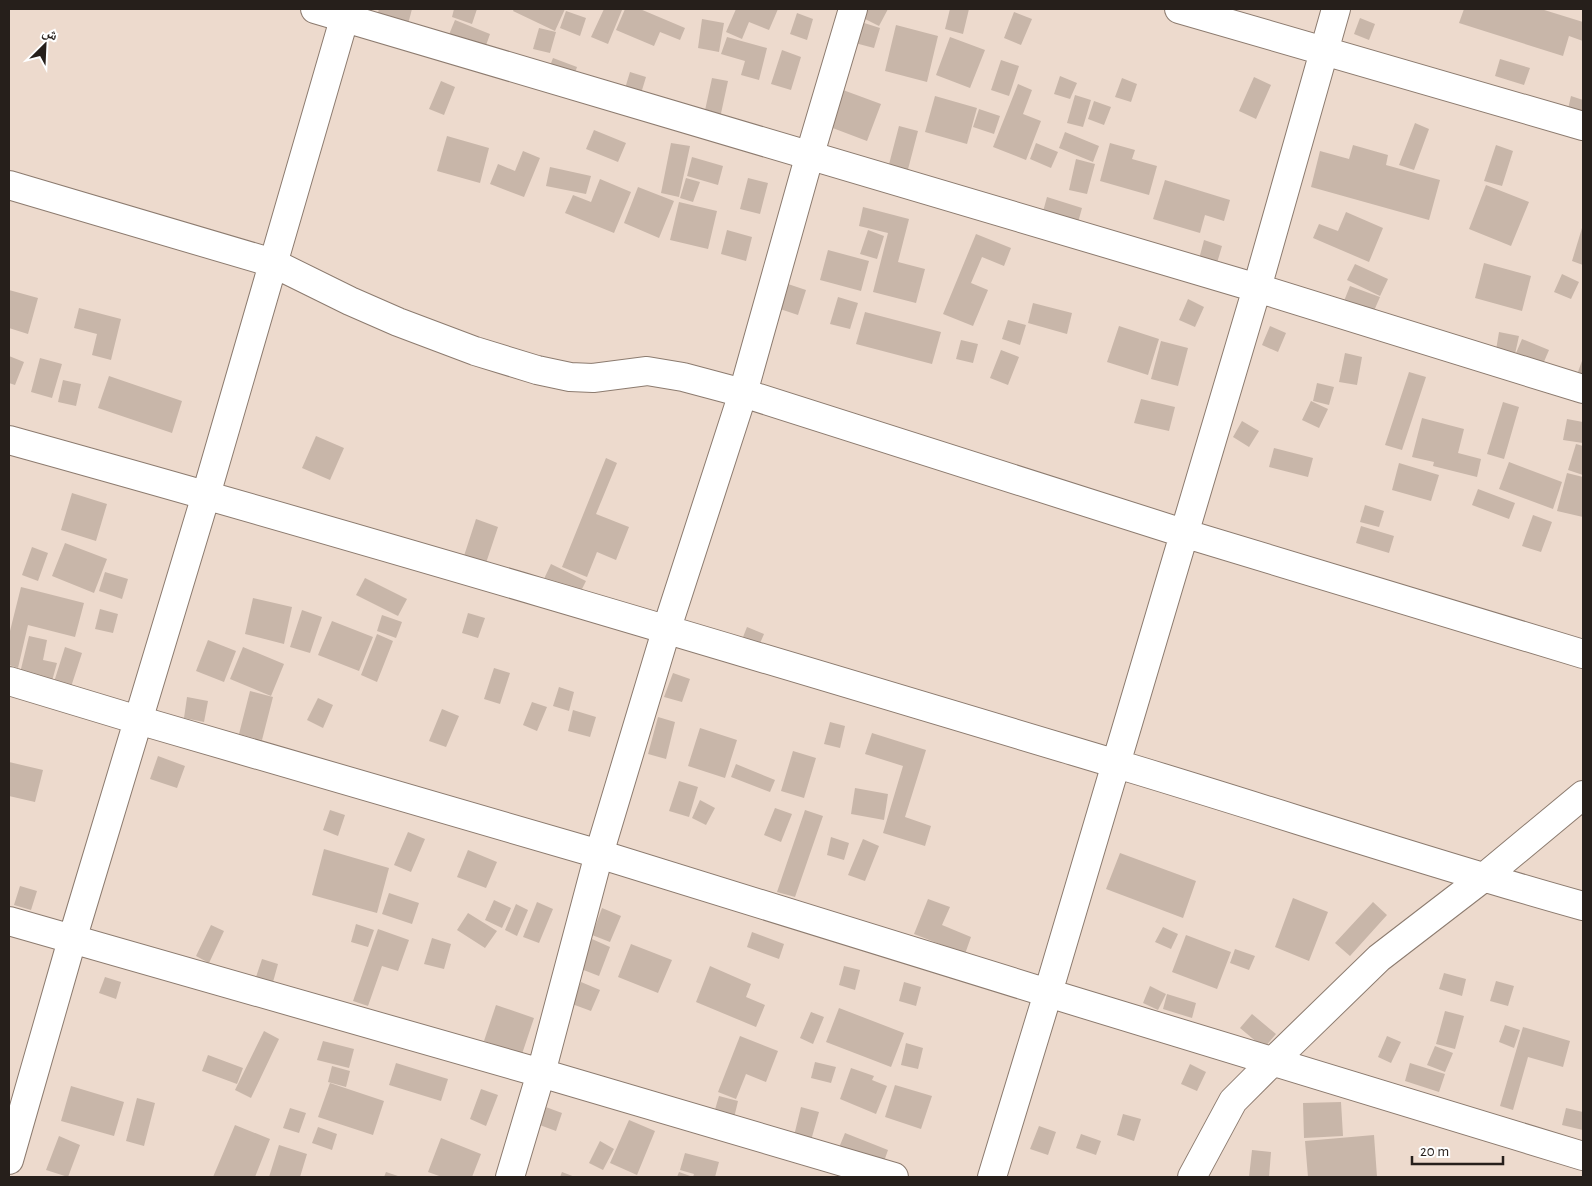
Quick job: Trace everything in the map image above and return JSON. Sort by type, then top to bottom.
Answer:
[{"type":"street","points":[[315,9],[345,13],[1583,388]]},
{"type":"street","points":[[510,1177],[541,1074],[599,854],[666,631],[743,393],[853,9]]},
{"type":"street","points":[[1179,9],[1583,126]]},
{"type":"street","points":[[992,1177],[1257,288],[1336,9]]},
{"type":"street","points":[[9,1160],[72,940],[206,495],[345,13]]},
{"type":"street","points":[[9,185],[273,263],[398,322],[475,351],[537,370],[570,377],[593,378],[647,371],[683,376],[743,393],[1184,533],[1583,654]]},
{"type":"street","points":[[9,440],[206,495],[1115,763],[1483,878],[1583,906]]},
{"type":"street","points":[[9,681],[599,854],[1583,1156]]},
{"type":"street","points":[[1192,1177],[1233,1101],[1272,1062],[1379,958],[1483,878],[1583,795]]},
{"type":"street","points":[[9,921],[894,1177]]},
{"type":"building","points":[[379,9],[412,9],[407,28],[376,19]]},
{"type":"building","points":[[454,9],[477,9],[472,24],[452,17]]},
{"type":"building","points":[[514,9],[565,9],[555,31],[513,11]]},
{"type":"building","points":[[604,9],[622,10],[608,44],[591,37]]},
{"type":"building","points":[[625,9],[640,9],[685,28],[680,40],[660,32],[654,46],[616,30]]},
{"type":"building","points":[[736,9],[778,9],[769,30],[749,22],[742,39],[726,32]]},
{"type":"building","points":[[863,9],[888,9],[879,26],[859,16]]},
{"type":"building","points":[[950,9],[969,9],[963,34],[945,29]]},
{"type":"building","points":[[1464,9],[1541,9],[1583,22],[1583,41],[1569,36],[1563,56],[1459,23]]},
{"type":"building","points":[[566,11],[586,18],[580,36],[560,28]]},
{"type":"building","points":[[1014,12],[1032,19],[1021,45],[1004,38]]},
{"type":"building","points":[[797,13],[813,19],[807,40],[790,34]]},
{"type":"building","points":[[1360,18],[1375,24],[1369,40],[1354,34]]},
{"type":"building","points":[[702,19],[724,23],[719,52],[698,48]]},
{"type":"building","points":[[455,20],[490,34],[484,51],[448,37]]},
{"type":"building","points":[[861,22],[880,28],[874,48],[855,43]]},
{"type":"building","points":[[896,25],[938,36],[927,82],[885,71]]},
{"type":"building","points":[[539,28],[556,32],[550,53],[533,49]]},
{"type":"building","points":[[727,37],[767,48],[759,80],[741,75],[745,61],[721,54]]},
{"type":"building","points":[[950,37],[985,50],[970,88],[936,75]]},
{"type":"building","points":[[782,50],[801,57],[791,90],[771,84]]},
{"type":"building","points":[[553,58],[577,67],[571,85],[546,76]]},
{"type":"building","points":[[1500,59],[1530,68],[1524,85],[1495,76]]},
{"type":"building","points":[[1001,60],[1019,66],[1009,96],[991,90]]},
{"type":"building","points":[[630,72],[646,77],[639,100],[623,95]]},
{"type":"building","points":[[1060,76],[1077,83],[1070,99],[1054,94]]},
{"type":"building","points":[[1254,77],[1271,85],[1256,119],[1239,111]]},
{"type":"building","points":[[712,78],[728,81],[720,118],[704,115]]},
{"type":"building","points":[[1122,78],[1137,84],[1131,102],[1115,97]]},
{"type":"building","points":[[441,81],[455,87],[444,115],[429,109]]},
{"type":"building","points":[[1018,84],[1032,90],[1023,114],[1041,121],[1026,160],[993,147]]},
{"type":"building","points":[[843,90],[881,104],[867,141],[830,127]]},
{"type":"building","points":[[1075,95],[1091,100],[1083,127],[1067,123]]},
{"type":"building","points":[[935,96],[977,108],[967,144],[925,132]]},
{"type":"building","points":[[1571,96],[1583,100],[1583,113],[1568,109]]},
{"type":"building","points":[[1094,101],[1111,107],[1104,125],[1088,119]]},
{"type":"building","points":[[979,109],[1000,116],[994,134],[973,127]]},
{"type":"building","points":[[1415,123],[1429,129],[1414,170],[1399,165]]},
{"type":"building","points":[[899,126],[918,131],[906,177],[887,172]]},
{"type":"building","points":[[594,130],[626,143],[618,162],[586,149]]},
{"type":"building","points":[[1065,132],[1099,146],[1093,162],[1059,148]]},
{"type":"building","points":[[447,136],[489,148],[480,183],[437,171]]},
{"type":"building","points":[[671,143],[690,146],[679,197],[661,193]]},
{"type":"building","points":[[1036,143],[1058,152],[1051,168],[1030,159]]},
{"type":"building","points":[[1110,143],[1135,150],[1132,159],[1157,166],[1149,195],[1100,181]]},
{"type":"building","points":[[1353,145],[1388,155],[1386,165],[1440,180],[1429,220],[1311,187],[1320,151],[1349,159]]},
{"type":"building","points":[[1496,145],[1513,151],[1502,186],[1484,181]]},
{"type":"building","points":[[523,151],[540,158],[524,197],[490,184],[498,164],[515,171]]},
{"type":"building","points":[[692,157],[723,166],[718,185],[687,176]]},
{"type":"building","points":[[1076,159],[1095,164],[1087,194],[1069,190]]},
{"type":"building","points":[[550,167],[591,176],[586,194],[546,186]]},
{"type":"building","points":[[686,178],[700,182],[693,202],[680,198]]},
{"type":"building","points":[[748,178],[768,183],[760,214],[740,209]]},
{"type":"building","points":[[600,179],[631,192],[614,233],[565,213],[573,195],[591,202]]},
{"type":"building","points":[[1165,180],[1230,200],[1224,221],[1205,215],[1200,233],[1153,219]]},
{"type":"building","points":[[1486,185],[1529,202],[1511,246],[1469,229]]},
{"type":"building","points":[[638,187],[674,201],[659,238],[624,223]]},
{"type":"building","points":[[1047,197],[1082,208],[1077,226],[1042,215]]},
{"type":"building","points":[[679,202],[717,211],[708,249],[670,240]]},
{"type":"building","points":[[863,207],[909,219],[898,262],[925,269],[916,303],[873,292],[888,233],[859,226]]},
{"type":"building","points":[[1346,212],[1383,228],[1369,262],[1313,238],[1319,224],[1338,231]]},
{"type":"building","points":[[1583,228],[1583,265],[1572,261]]},
{"type":"building","points":[[727,230],[752,237],[746,261],[721,254]]},
{"type":"building","points":[[868,230],[884,236],[877,259],[860,254]]},
{"type":"building","points":[[976,234],[1011,248],[1004,266],[982,257],[971,283],[988,290],[973,326],[943,314]]},
{"type":"building","points":[[1204,240],[1222,246],[1217,263],[1199,259]]},
{"type":"building","points":[[828,250],[869,261],[861,291],[820,280]]},
{"type":"building","points":[[1484,263],[1531,276],[1522,311],[1475,298]]},
{"type":"building","points":[[1355,264],[1388,279],[1380,296],[1347,280]]},
{"type":"building","points":[[1562,274],[1579,282],[1571,299],[1554,292]]},
{"type":"building","points":[[785,283],[806,290],[798,315],[777,308]]},
{"type":"building","points":[[1350,286],[1380,297],[1373,313],[1344,301]]},
{"type":"building","points":[[9,290],[38,298],[28,334],[9,328]]},
{"type":"building","points":[[838,297],[858,303],[850,329],[830,324]]},
{"type":"building","points":[[1188,299],[1204,307],[1195,327],[1179,320]]},
{"type":"building","points":[[1033,303],[1072,313],[1067,334],[1028,323]]},
{"type":"building","points":[[79,308],[121,319],[111,360],[92,355],[97,334],[74,328]]},
{"type":"building","points":[[865,312],[941,332],[932,364],[856,344]]},
{"type":"building","points":[[1008,320],[1026,325],[1020,345],[1002,339]]},
{"type":"building","points":[[1119,326],[1159,339],[1148,375],[1107,362]]},
{"type":"building","points":[[1270,326],[1286,333],[1278,352],[1262,345]]},
{"type":"building","points":[[1499,332],[1519,336],[1515,354],[1496,350]]},
{"type":"building","points":[[1522,339],[1549,350],[1543,364],[1516,353]]},
{"type":"building","points":[[961,340],[978,344],[973,363],[956,359]]},
{"type":"building","points":[[1161,341],[1188,348],[1178,386],[1151,379]]},
{"type":"building","points":[[1001,350],[1019,357],[1008,385],[990,378]]},
{"type":"building","points":[[1345,353],[1362,357],[1357,385],[1339,382]]},
{"type":"building","points":[[9,356],[24,362],[15,385],[9,383]]},
{"type":"building","points":[[40,358],[62,364],[52,398],[31,392]]},
{"type":"building","points":[[1583,358],[1583,374],[1578,372]]},
{"type":"building","points":[[1409,372],[1426,377],[1402,450],[1385,445]]},
{"type":"building","points":[[109,376],[182,401],[172,433],[98,408]]},
{"type":"building","points":[[63,380],[81,384],[76,406],[58,402]]},
{"type":"building","points":[[1317,383],[1334,387],[1329,405],[1313,401]]},
{"type":"building","points":[[1141,399],[1175,407],[1169,431],[1134,423]]},
{"type":"building","points":[[1311,401],[1328,409],[1319,428],[1302,420]]},
{"type":"building","points":[[1503,402],[1519,407],[1504,459],[1487,454]]},
{"type":"building","points":[[1422,418],[1464,429],[1458,453],[1481,459],[1477,477],[1433,466],[1434,462],[1412,457]]},
{"type":"building","points":[[1567,419],[1583,422],[1583,443],[1563,440]]},
{"type":"building","points":[[1242,421],[1259,431],[1249,447],[1233,437]]},
{"type":"building","points":[[316,436],[344,448],[330,480],[302,468]]},
{"type":"building","points":[[1576,444],[1583,446],[1583,475],[1568,470]]},
{"type":"building","points":[[1274,448],[1313,458],[1308,477],[1269,467]]},
{"type":"building","points":[[606,458],[617,463],[596,514],[629,527],[616,560],[597,552],[587,577],[562,567]]},
{"type":"building","points":[[1509,462],[1562,482],[1553,509],[1499,489]]},
{"type":"building","points":[[1399,463],[1439,475],[1431,501],[1392,490]]},
{"type":"building","points":[[1567,473],[1583,477],[1583,517],[1557,511]]},
{"type":"building","points":[[1478,489],[1515,503],[1509,519],[1472,505]]},
{"type":"building","points":[[72,493],[107,504],[96,541],[61,530]]},
{"type":"building","points":[[1365,505],[1384,511],[1379,527],[1360,522]]},
{"type":"building","points":[[1533,515],[1552,522],[1541,552],[1522,546]]},
{"type":"building","points":[[476,519],[498,527],[485,566],[463,559]]},
{"type":"building","points":[[1361,526],[1394,536],[1389,553],[1356,543]]},
{"type":"building","points":[[65,543],[107,559],[94,593],[52,576]]},
{"type":"building","points":[[32,547],[48,553],[38,581],[22,575]]},
{"type":"building","points":[[551,564],[586,581],[578,597],[543,581]]},
{"type":"building","points":[[105,572],[128,579],[122,599],[99,591]]},
{"type":"building","points":[[365,578],[407,599],[398,616],[356,595]]},
{"type":"building","points":[[21,587],[84,603],[75,637],[28,625],[18,668],[9,665],[9,635]]},
{"type":"building","points":[[253,598],[292,607],[284,644],[245,634]]},
{"type":"building","points":[[100,609],[118,614],[113,633],[95,629]]},
{"type":"building","points":[[302,610],[322,617],[310,653],[290,647]]},
{"type":"building","points":[[468,613],[485,618],[478,638],[462,633]]},
{"type":"building","points":[[382,615],[402,622],[396,638],[377,631]]},
{"type":"building","points":[[332,621],[373,637],[359,671],[318,655]]},
{"type":"building","points":[[747,627],[764,634],[758,648],[741,642]]},
{"type":"building","points":[[377,634],[393,641],[377,682],[361,675]]},
{"type":"building","points":[[29,636],[47,640],[43,660],[57,663],[52,681],[20,673]]},
{"type":"building","points":[[208,640],[236,651],[224,682],[196,671]]},
{"type":"building","points":[[65,647],[82,653],[71,687],[54,682]]},
{"type":"building","points":[[243,647],[284,664],[271,696],[230,679]]},
{"type":"building","points":[[494,668],[510,673],[500,704],[484,699]]},
{"type":"building","points":[[673,673],[690,679],[682,702],[664,697]]},
{"type":"building","points":[[559,687],[574,692],[569,711],[553,706]]},
{"type":"building","points":[[250,691],[273,697],[262,740],[239,734]]},
{"type":"building","points":[[187,697],[208,701],[204,722],[184,718]]},
{"type":"building","points":[[318,698],[333,705],[323,728],[307,720]]},
{"type":"building","points":[[532,702],[547,707],[537,731],[523,725]]},
{"type":"building","points":[[442,709],[459,716],[446,747],[429,741]]},
{"type":"building","points":[[573,710],[596,717],[590,737],[568,731]]},
{"type":"building","points":[[658,717],[675,722],[666,759],[648,754]]},
{"type":"building","points":[[830,722],[845,726],[840,748],[824,744]]},
{"type":"building","points":[[700,728],[737,740],[725,778],[688,766]]},
{"type":"building","points":[[872,733],[926,750],[905,817],[931,826],[925,846],[883,833],[903,766],[865,754]]},
{"type":"building","points":[[793,751],[816,758],[804,798],[781,791]]},
{"type":"building","points":[[158,756],[185,766],[177,788],[150,779]]},
{"type":"building","points":[[9,762],[43,770],[35,802],[9,796]]},
{"type":"building","points":[[736,764],[775,780],[770,792],[731,777]]},
{"type":"building","points":[[679,781],[698,787],[689,817],[669,811]]},
{"type":"building","points":[[855,788],[888,794],[884,820],[851,814]]},
{"type":"building","points":[[700,800],[715,808],[706,825],[692,818]]},
{"type":"building","points":[[775,808],[792,814],[781,842],[764,835]]},
{"type":"building","points":[[330,810],[345,815],[338,836],[323,830]]},
{"type":"building","points":[[805,810],[823,816],[795,897],[777,892]]},
{"type":"building","points":[[408,832],[425,839],[411,872],[394,865]]},
{"type":"building","points":[[831,837],[849,843],[844,860],[827,855]]},
{"type":"building","points":[[863,839],[879,846],[865,881],[848,875]]},
{"type":"building","points":[[324,849],[389,868],[377,913],[312,895]]},
{"type":"building","points":[[468,850],[497,862],[486,888],[457,877]]},
{"type":"building","points":[[1120,853],[1196,881],[1183,918],[1106,889]]},
{"type":"building","points":[[20,886],[37,891],[31,910],[14,905]]},
{"type":"building","points":[[389,893],[419,903],[412,924],[382,914]]},
{"type":"building","points":[[1293,898],[1328,912],[1309,961],[1275,947]]},
{"type":"building","points":[[928,899],[950,907],[942,925],[971,937],[965,954],[914,934]]},
{"type":"building","points":[[494,900],[511,908],[502,928],[485,920]]},
{"type":"building","points":[[537,902],[553,909],[539,943],[523,937]]},
{"type":"building","points":[[1373,902],[1387,915],[1350,956],[1335,943]]},
{"type":"building","points":[[516,904],[528,910],[517,936],[505,930]]},
{"type":"building","points":[[602,908],[621,916],[610,942],[592,935]]},
{"type":"building","points":[[468,913],[497,931],[485,948],[457,930]]},
{"type":"building","points":[[356,924],[374,930],[368,947],[351,942]]},
{"type":"building","points":[[211,925],[224,931],[209,963],[196,956]]},
{"type":"building","points":[[1163,927],[1178,934],[1171,949],[1155,942]]},
{"type":"building","points":[[378,929],[409,940],[398,971],[382,966],[368,1006],[353,1001]]},
{"type":"building","points":[[752,932],[784,944],[779,959],[747,947]]},
{"type":"building","points":[[1186,935],[1231,952],[1217,989],[1172,972]]},
{"type":"building","points":[[432,938],[451,944],[444,969],[424,964]]},
{"type":"building","points":[[592,939],[610,947],[599,976],[581,969]]},
{"type":"building","points":[[631,944],[672,960],[658,993],[618,977]]},
{"type":"building","points":[[1235,949],[1255,956],[1249,970],[1230,963]]},
{"type":"building","points":[[262,959],[278,964],[273,982],[256,977]]},
{"type":"building","points":[[710,966],[751,984],[746,997],[765,1005],[756,1027],[696,1002]]},
{"type":"building","points":[[844,966],[860,970],[855,990],[839,985]]},
{"type":"building","points":[[1444,973],[1466,979],[1462,996],[1439,989]]},
{"type":"building","points":[[105,977],[121,982],[116,999],[99,993]]},
{"type":"building","points":[[1496,981],[1514,986],[1508,1006],[1490,1001]]},
{"type":"building","points":[[581,982],[600,990],[591,1011],[572,1004]]},
{"type":"building","points":[[904,982],[921,987],[916,1006],[899,1001]]},
{"type":"building","points":[[1150,986],[1166,994],[1158,1010],[1143,1003]]},
{"type":"building","points":[[1167,994],[1196,1003],[1192,1018],[1163,1009]]},
{"type":"building","points":[[496,1005],[534,1018],[522,1054],[484,1041]]},
{"type":"building","points":[[839,1008],[904,1033],[891,1067],[826,1042]]},
{"type":"building","points":[[1445,1011],[1464,1016],[1455,1049],[1436,1044]]},
{"type":"building","points":[[811,1012],[824,1017],[813,1044],[800,1038]]},
{"type":"building","points":[[1252,1014],[1276,1034],[1264,1048],[1240,1028]]},
{"type":"building","points":[[1505,1025],[1520,1030],[1514,1048],[1499,1042]]},
{"type":"building","points":[[1523,1027],[1570,1041],[1563,1067],[1528,1057],[1513,1110],[1500,1106]]},
{"type":"building","points":[[264,1031],[279,1039],[251,1098],[235,1090]]},
{"type":"building","points":[[740,1036],[778,1051],[766,1082],[746,1074],[736,1099],[718,1092]]},
{"type":"building","points":[[1387,1036],[1401,1042],[1391,1063],[1378,1057]]},
{"type":"building","points":[[323,1041],[354,1049],[349,1068],[317,1060]]},
{"type":"building","points":[[906,1043],[923,1048],[918,1069],[901,1065]]},
{"type":"building","points":[[1435,1046],[1453,1053],[1445,1072],[1427,1065]]},
{"type":"building","points":[[208,1055],[243,1068],[237,1084],[202,1071]]},
{"type":"building","points":[[815,1062],[836,1067],[831,1083],[811,1078]]},
{"type":"building","points":[[396,1063],[448,1079],[441,1101],[389,1085]]},
{"type":"building","points":[[1410,1063],[1445,1074],[1439,1092],[1405,1081]]},
{"type":"building","points":[[1190,1064],[1206,1072],[1197,1091],[1181,1084]]},
{"type":"building","points":[[332,1066],[350,1071],[346,1087],[328,1082]]},
{"type":"building","points":[[851,1068],[874,1076],[872,1080],[887,1086],[876,1114],[840,1099]]},
{"type":"building","points":[[330,1083],[384,1101],[373,1135],[318,1117]]},
{"type":"building","points":[[895,1085],[932,1096],[921,1129],[885,1117]]},
{"type":"building","points":[[71,1086],[124,1102],[114,1136],[61,1121]]},
{"type":"building","points":[[481,1089],[498,1095],[486,1126],[470,1119]]},
{"type":"building","points":[[719,1096],[738,1101],[734,1118],[714,1113]]},
{"type":"building","points":[[137,1098],[155,1103],[144,1146],[126,1141]]},
{"type":"building","points":[[1341,1102],[1343,1136],[1304,1138],[1303,1103]]},
{"type":"building","points":[[543,1106],[562,1113],[556,1131],[537,1124]]},
{"type":"building","points":[[801,1107],[819,1112],[810,1144],[793,1140]]},
{"type":"building","points":[[290,1108],[306,1113],[299,1133],[283,1128]]},
{"type":"building","points":[[1566,1108],[1583,1112],[1583,1130],[1562,1125]]},
{"type":"building","points":[[1123,1114],[1141,1119],[1134,1141],[1117,1135]]},
{"type":"building","points":[[629,1120],[655,1131],[637,1175],[610,1163]]},
{"type":"building","points":[[235,1125],[270,1139],[255,1177],[213,1177]]},
{"type":"building","points":[[1039,1126],[1056,1132],[1048,1155],[1030,1149]]},
{"type":"building","points":[[318,1127],[337,1134],[332,1150],[312,1143]]},
{"type":"building","points":[[845,1133],[888,1150],[882,1167],[838,1150]]},
{"type":"building","points":[[1081,1134],[1101,1141],[1096,1155],[1076,1148]]},
{"type":"building","points":[[1374,1135],[1377,1177],[1308,1177],[1305,1141]]},
{"type":"building","points":[[59,1136],[80,1145],[68,1177],[46,1170]]},
{"type":"building","points":[[441,1138],[481,1154],[472,1177],[442,1177],[428,1172]]},
{"type":"building","points":[[600,1141],[614,1149],[603,1170],[589,1163]]},
{"type":"building","points":[[279,1145],[307,1154],[300,1177],[269,1177]]},
{"type":"building","points":[[1252,1150],[1271,1152],[1269,1177],[1249,1177]]},
{"type":"building","points":[[685,1153],[719,1162],[715,1177],[693,1177],[694,1174],[680,1170]]},
{"type":"building","points":[[386,1172],[401,1177],[384,1177]]},
{"type":"building","points":[[562,1172],[575,1177],[560,1177]]},
{"type":"building","points":[[679,1172],[693,1177],[677,1177]]}]
